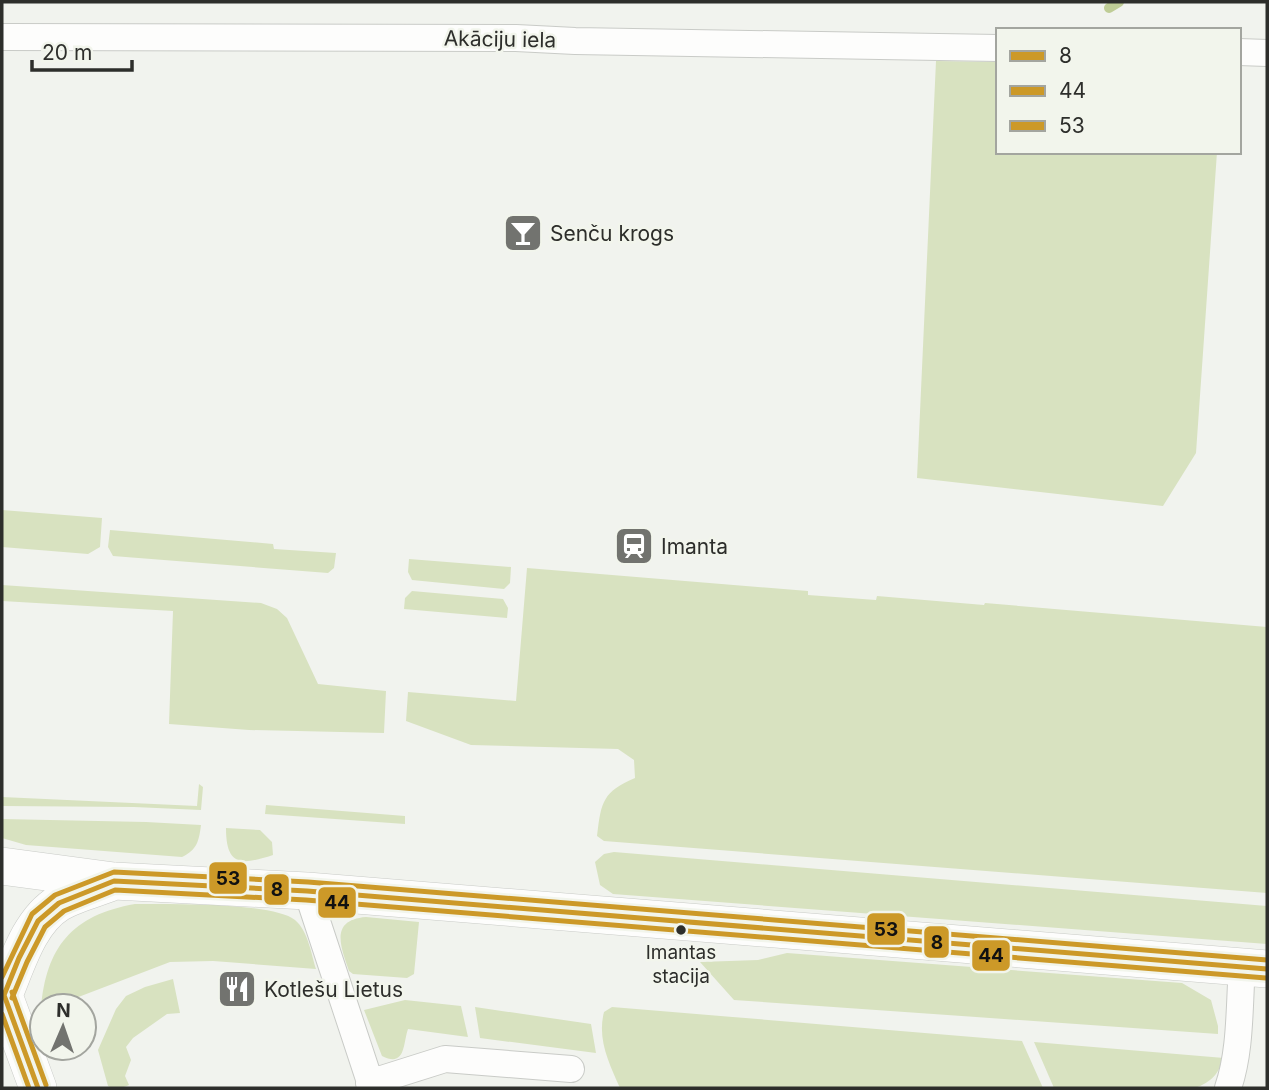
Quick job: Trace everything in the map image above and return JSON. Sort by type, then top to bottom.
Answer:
[{"type":"street","name":"Akāciju iela","points":[[2,37],[502,38],[996,48]]},
{"type":"street","points":[[1241,52],[1267,52]]},
{"type":"street","points":[[2,866],[114,881],[307,891],[1254,968],[1228,1088]]},
{"type":"street","points":[[38,1088],[3,992],[38,921],[59,903],[114,881]]},
{"type":"street","points":[[307,891],[371,1085],[445,1059],[571,1069]]},
{"type":"green space","points":[[936,61],[996,62],[996,154],[1217,154],[1196,453],[1163,506],[917,478]]},
{"type":"green space","points":[[2,510],[102,518],[100,547],[88,554],[2,547]]},
{"type":"green space","points":[[110,530],[273,544],[274,549],[336,553],[334,568],[328,573],[113,556],[108,547]]},
{"type":"green space","points":[[409,559],[511,567],[510,583],[504,589],[412,580],[408,572]]},
{"type":"green space","points":[[527,568],[808,591],[808,595],[876,600],[877,596],[985,603],[1267,627],[1267,893],[604,841],[597,836],[605,799],[616,788],[635,778],[634,760],[618,749],[471,745],[406,721],[408,692],[516,701]]},
{"type":"green space","points":[[2,585],[261,603],[277,609],[287,618],[318,684],[386,691],[384,733],[249,730],[169,724],[173,611],[2,601]]},
{"type":"green space","points":[[412,591],[503,599],[508,608],[507,618],[404,609],[405,598]]},
{"type":"green space","points":[[199,784],[203,787],[201,810],[2,806],[2,797],[197,806]]},
{"type":"green space","points":[[266,805],[405,816],[405,824],[265,814]]},
{"type":"green space","points":[[2,819],[201,825],[196,844],[182,857],[26,845],[2,838]]},
{"type":"green space","points":[[226,828],[260,830],[272,842],[273,855],[253,860],[238,860],[229,850]]},
{"type":"green space","points":[[614,852],[1267,906],[1267,944],[613,894],[600,885],[595,862],[604,854]]},
{"type":"green space","points":[[135,904],[193,904],[243,907],[283,914],[295,920],[303,930],[316,969],[213,961],[170,962],[92,992],[43,992],[56,951],[66,937],[94,916]]},
{"type":"green space","points":[[366,917],[419,922],[414,974],[407,978],[353,974],[349,971],[341,944],[342,929],[354,919]]},
{"type":"green space","points":[[787,953],[1182,983],[1211,1000],[1218,1034],[734,1000],[700,962],[758,960]]},
{"type":"green space","points":[[173,979],[180,1013],[167,1014],[133,1038],[126,1047],[131,1060],[125,1076],[129,1085],[113,1088],[108,1086],[98,1050],[116,1009],[126,996]]},
{"type":"green space","points":[[405,1000],[461,1006],[468,1037],[408,1029],[399,1056],[390,1059],[382,1056],[364,1010]]},
{"type":"green space","points":[[475,1007],[591,1024],[596,1053],[480,1038]]},
{"type":"green space","points":[[612,1007],[1022,1041],[1043,1088],[620,1088],[605,1051],[602,1032],[604,1012]]},
{"type":"green space","points":[[1034,1042],[1224,1058],[1214,1077],[1195,1088],[1054,1088]]},
{"type":"waterway","points":[[1109,8],[1119,2]]},
{"type":"transit line","name":"53","points":[[2,977],[32,914],[55,895],[114,872],[308,882],[1267,960]]},
{"type":"transit line","name":"8","points":[[4,995],[38,921],[59,903],[114,881],[307,891],[1267,969]]},
{"type":"transit line","name":"44","points":[[12,998],[45,927],[64,911],[115,890],[306,900],[1266,978]]},
{"type":"transit line","name":"53","points":[[12,992],[46,1085]]},
{"type":"transit line","name":"8","points":[[4,995],[38,1088]]},
{"type":"transit line","name":"44","points":[[2,1014],[29,1088]]},
{"type":"place","name":"Senču krogs","points":[[523,233]]},
{"type":"place","name":"Imanta","points":[[634,546]]},
{"type":"place","name":"Imantas stacija","points":[[681,930]]},
{"type":"place","name":"Kotlešu Lietus","points":[[237,989]]}]
